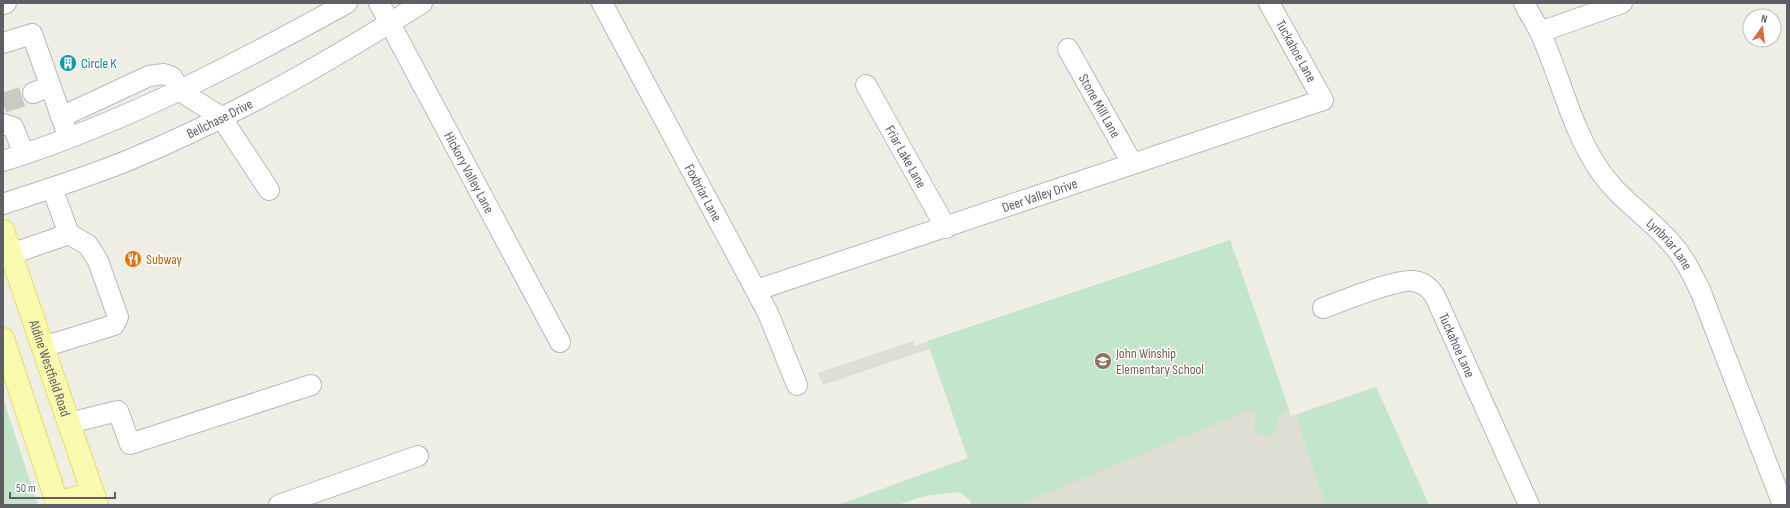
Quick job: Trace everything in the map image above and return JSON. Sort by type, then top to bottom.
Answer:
[{"type":"main road","name":"Aldine Westfield Road","points":[[3,231],[95,499]]},
{"type":"main road","points":[[3,340],[57,504],[95,499]]},
{"type":"street","points":[[3,161],[69,139],[180,91],[347,3]]},
{"type":"street","name":"Hickory Valley Lane","points":[[379,3],[560,342]]},
{"type":"street","name":"Bellchase Drive","points":[[3,204],[129,160],[221,118],[301,75],[422,3]]},
{"type":"street","name":"Foxbriar Lane","points":[[602,3],[757,290],[768,313],[796,385]]},
{"type":"street","name":"Tuckahoe Lane","points":[[1269,3],[1323,100]]},
{"type":"street","name":"Lynbriar Lane","points":[[1524,3],[1540,32],[1572,116],[1590,156],[1623,199],[1669,240],[1687,264],[1700,290],[1783,505]]},
{"type":"street","points":[[1540,32],[1622,3]]},
{"type":"street","points":[[3,43],[32,34],[41,90],[61,117],[69,139]]},
{"type":"street","name":"Stone Mill Lane","points":[[1068,49],[1132,163]]},
{"type":"street","points":[[61,117],[149,76],[164,74],[172,77],[180,91],[221,118],[269,190]]},
{"type":"street","name":"Friar Lake Lane","points":[[866,86],[946,228]]},
{"type":"street","name":"Deer Valley Drive","points":[[757,290],[946,228],[1132,163],[1323,100]]},
{"type":"street","points":[[3,124],[14,128],[24,154]]},
{"type":"street","points":[[43,347],[114,325],[118,317],[98,260],[88,245],[69,234],[52,188]]},
{"type":"street","points":[[11,254],[69,234]]},
{"type":"street","name":"Tuckahoe Lane","points":[[1323,308],[1400,282],[1414,281],[1428,286],[1436,296],[1529,505]]},
{"type":"street","points":[[69,423],[118,411],[130,444],[310,385]]},
{"type":"street","points":[[279,505],[418,456]]},
{"type":"shaded area","name":"John Winship Elementary School","points":[[1230,240],[1291,416],[1376,387],[1429,505],[984,505],[930,349],[823,385],[818,373],[913,341],[914,346]]},
{"type":"green space","name":"John Winship Elementary School","points":[[1230,240],[1289,409],[1279,417],[1274,435],[1253,434],[1256,414],[1247,411],[1018,505],[971,505],[970,500],[959,492],[925,496],[897,505],[837,505],[968,458],[927,341]]},
{"type":"green space","points":[[1376,387],[1429,505],[1366,505],[1352,502],[1340,505],[1327,505],[1325,503],[1296,415]]},
{"type":"green space","points":[[3,398],[38,505],[3,505]]},
{"type":"tunnel","points":[[3,103],[33,93]]},
{"type":"place","name":"Circle K","points":[[68,63]]},
{"type":"place","name":"Subway","points":[[133,259]]},
{"type":"place","name":"John Winship Elementary School","points":[[1103,361]]}]
